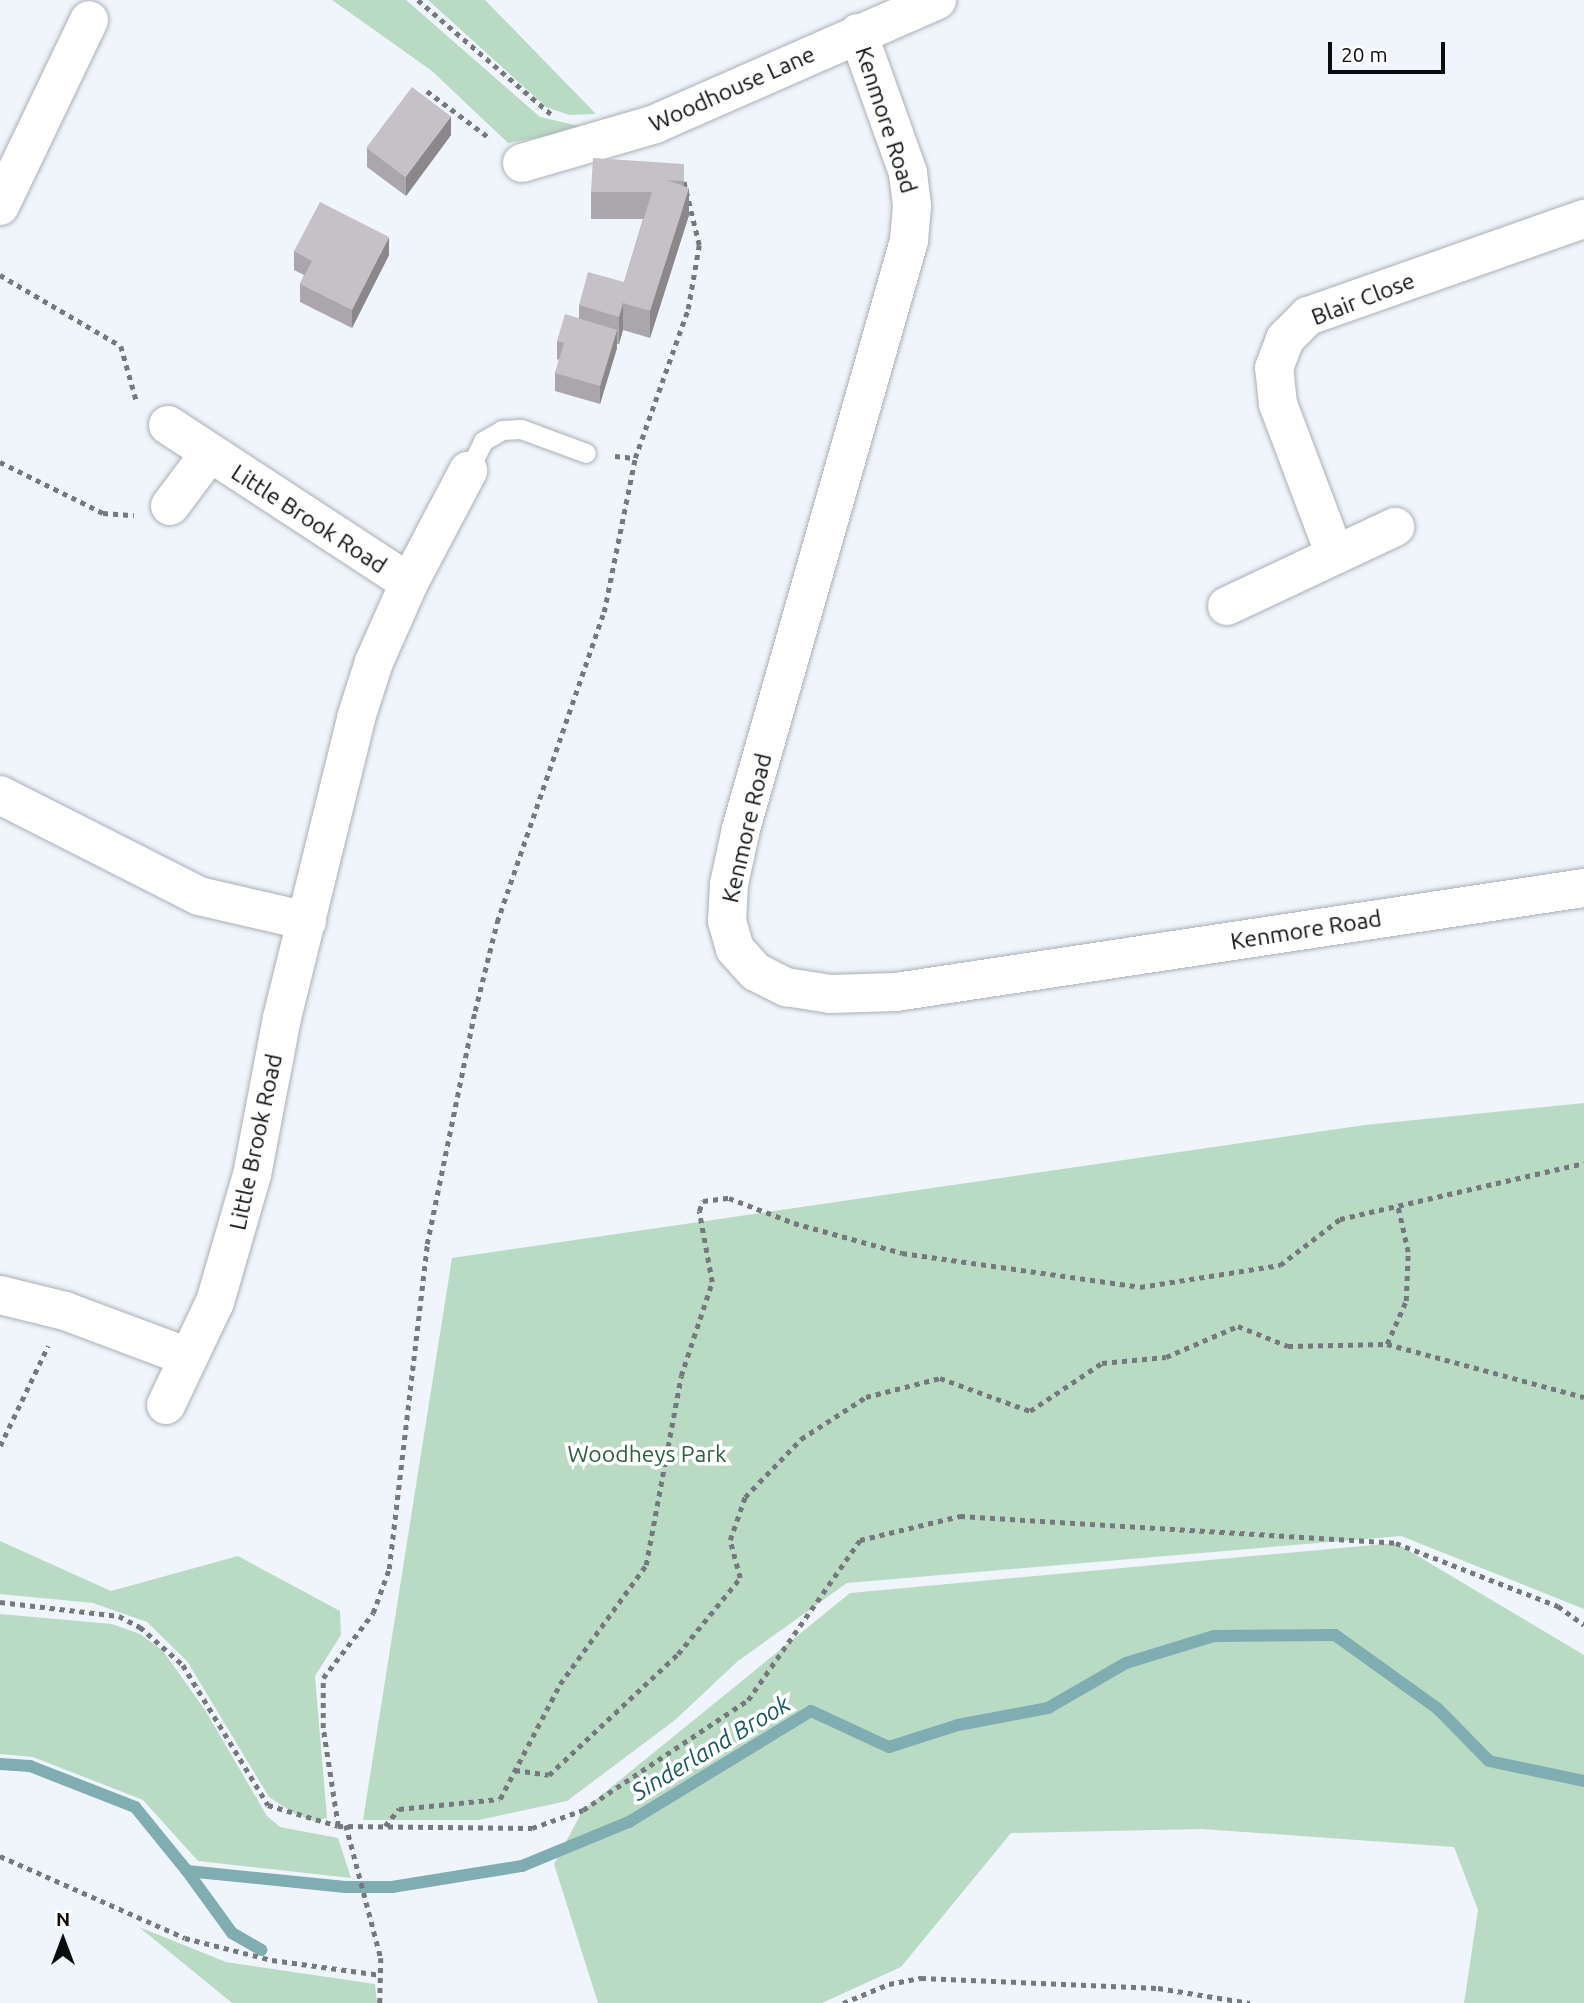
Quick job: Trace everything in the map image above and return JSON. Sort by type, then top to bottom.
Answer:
[{"type":"street","name":"Woodhouse Lane","points":[[522,163],[655,124],[937,0]]},
{"type":"street","points":[[0,206],[89,20]]},
{"type":"street","name":"Kenmore Road","points":[[858,33],[908,173],[912,206],[909,241],[741,829],[728,909],[736,949],[756,972],[786,987],[830,994],[896,992],[1584,888]]},
{"type":"street","name":"Blair Close","points":[[1335,555],[1278,404],[1274,368],[1285,340],[1308,316],[1584,219]]},
{"type":"street","name":"Little Brook Road","points":[[168,425],[208,454],[410,583]]},
{"type":"street","name":"Little Brook Road","points":[[170,506],[208,454]]},
{"type":"street","name":"Little Brook Road","points":[[166,1405],[215,1302],[249,1187],[282,1018],[356,718],[374,662],[410,583],[468,471]]},
{"type":"street","points":[[1227,606],[1395,527]]},
{"type":"street","points":[[0,795],[199,896],[307,921]]},
{"type":"street","points":[[0,1296],[65,1311],[188,1357]]},
{"type":"lane","points":[[468,471],[483,440],[502,430],[521,429],[586,453]]},
{"type":"path","points":[[418,0],[555,116]]},
{"type":"path","points":[[427,90],[522,163]]},
{"type":"path","points":[[338,1826],[323,1728],[323,1678],[373,1614],[389,1569],[428,1244],[475,1011],[505,897],[604,612],[635,458],[688,309],[699,245],[689,192],[655,124]]},
{"type":"path","points":[[0,275],[121,346],[141,412],[168,425]]},
{"type":"path","points":[[0,462],[103,513],[138,515],[170,506]]},
{"type":"path","points":[[385,1826],[399,1809],[500,1799],[560,1684],[646,1565],[681,1376],[712,1282],[699,1211],[702,1201],[729,1198],[794,1223],[902,1253],[1140,1287],[1280,1265],[1340,1219],[1397,1203],[1584,1163]]},
{"type":"path","points":[[1387,1343],[1406,1301],[1408,1252],[1397,1203]]},
{"type":"path","points":[[1,1443],[65,1311]]},
{"type":"path","points":[[515,1770],[549,1775],[678,1654],[740,1578],[730,1540],[744,1497],[801,1439],[866,1397],[940,1378],[1030,1411],[1102,1363],[1166,1357],[1238,1326],[1288,1346],[1387,1343],[1584,1397]]},
{"type":"path","points":[[0,1602],[107,1614],[140,1627],[183,1665],[268,1805],[338,1826],[532,1828],[583,1810],[748,1700],[860,1540],[960,1516],[1396,1542],[1558,1606],[1584,1625]]},
{"type":"path","points":[[346,1825],[376,1940],[381,1975],[380,2003]]},
{"type":"path","points":[[0,1856],[185,1938],[272,1960],[381,1975]]},
{"type":"path","points":[[843,2003],[888,1984],[921,1978],[1158,1988],[1250,2003]]},
{"type":"green space","points":[[332,0],[406,0],[540,117],[588,128],[508,143],[432,71]]},
{"type":"green space","points":[[428,0],[485,0],[596,114],[569,115],[546,107]]},
{"type":"green space","name":"Woodheys Park","points":[[1584,1103],[1584,1609],[1401,1536],[847,1583],[738,1661],[675,1720],[567,1801],[479,1820],[363,1820],[452,1258],[1365,1125]]},
{"type":"green space","points":[[0,1541],[111,1591],[238,1556],[340,1611],[341,1635],[315,1676],[327,1818],[314,1821],[295,1814],[269,1797],[187,1661],[147,1622],[93,1603],[0,1594]]},
{"type":"green space","points":[[1396,1543],[1584,1655],[1584,2003],[1464,2003],[1478,1910],[1454,1847],[1202,1829],[1011,1833],[901,1967],[822,2003],[598,2003],[554,1864],[583,1810],[850,1593]]},
{"type":"green space","points":[[0,1614],[112,1624],[140,1634],[163,1651],[205,1710],[267,1816],[280,1827],[338,1838],[351,1878],[198,1861],[143,1800],[33,1757],[0,1754]]},
{"type":"green space","points":[[139,1927],[226,1962],[375,1984],[377,2003],[232,2003]]},
{"type":"building","points":[[412,87],[451,116],[405,177],[366,148]]},
{"type":"building","points":[[593,158],[684,164],[684,181],[667,180],[689,188],[650,311],[623,303],[619,317],[579,305],[588,272],[624,282],[652,192],[591,192]]},
{"type":"building","points":[[320,202],[389,237],[352,310],[300,284],[312,261],[294,251]]},
{"type":"building","points":[[565,314],[617,330],[600,386],[555,373],[564,343],[557,341]]},
{"type":"waterway","name":"Sinderland Brook","points":[[0,1764],[30,1766],[135,1807],[187,1871],[345,1887],[392,1887],[522,1866],[629,1822],[811,1711],[889,1747],[958,1725],[1048,1708],[1126,1663],[1214,1636],[1335,1635],[1437,1708],[1489,1761],[1584,1781]]},
{"type":"waterway","points":[[187,1871],[232,1933],[261,1950]]}]
